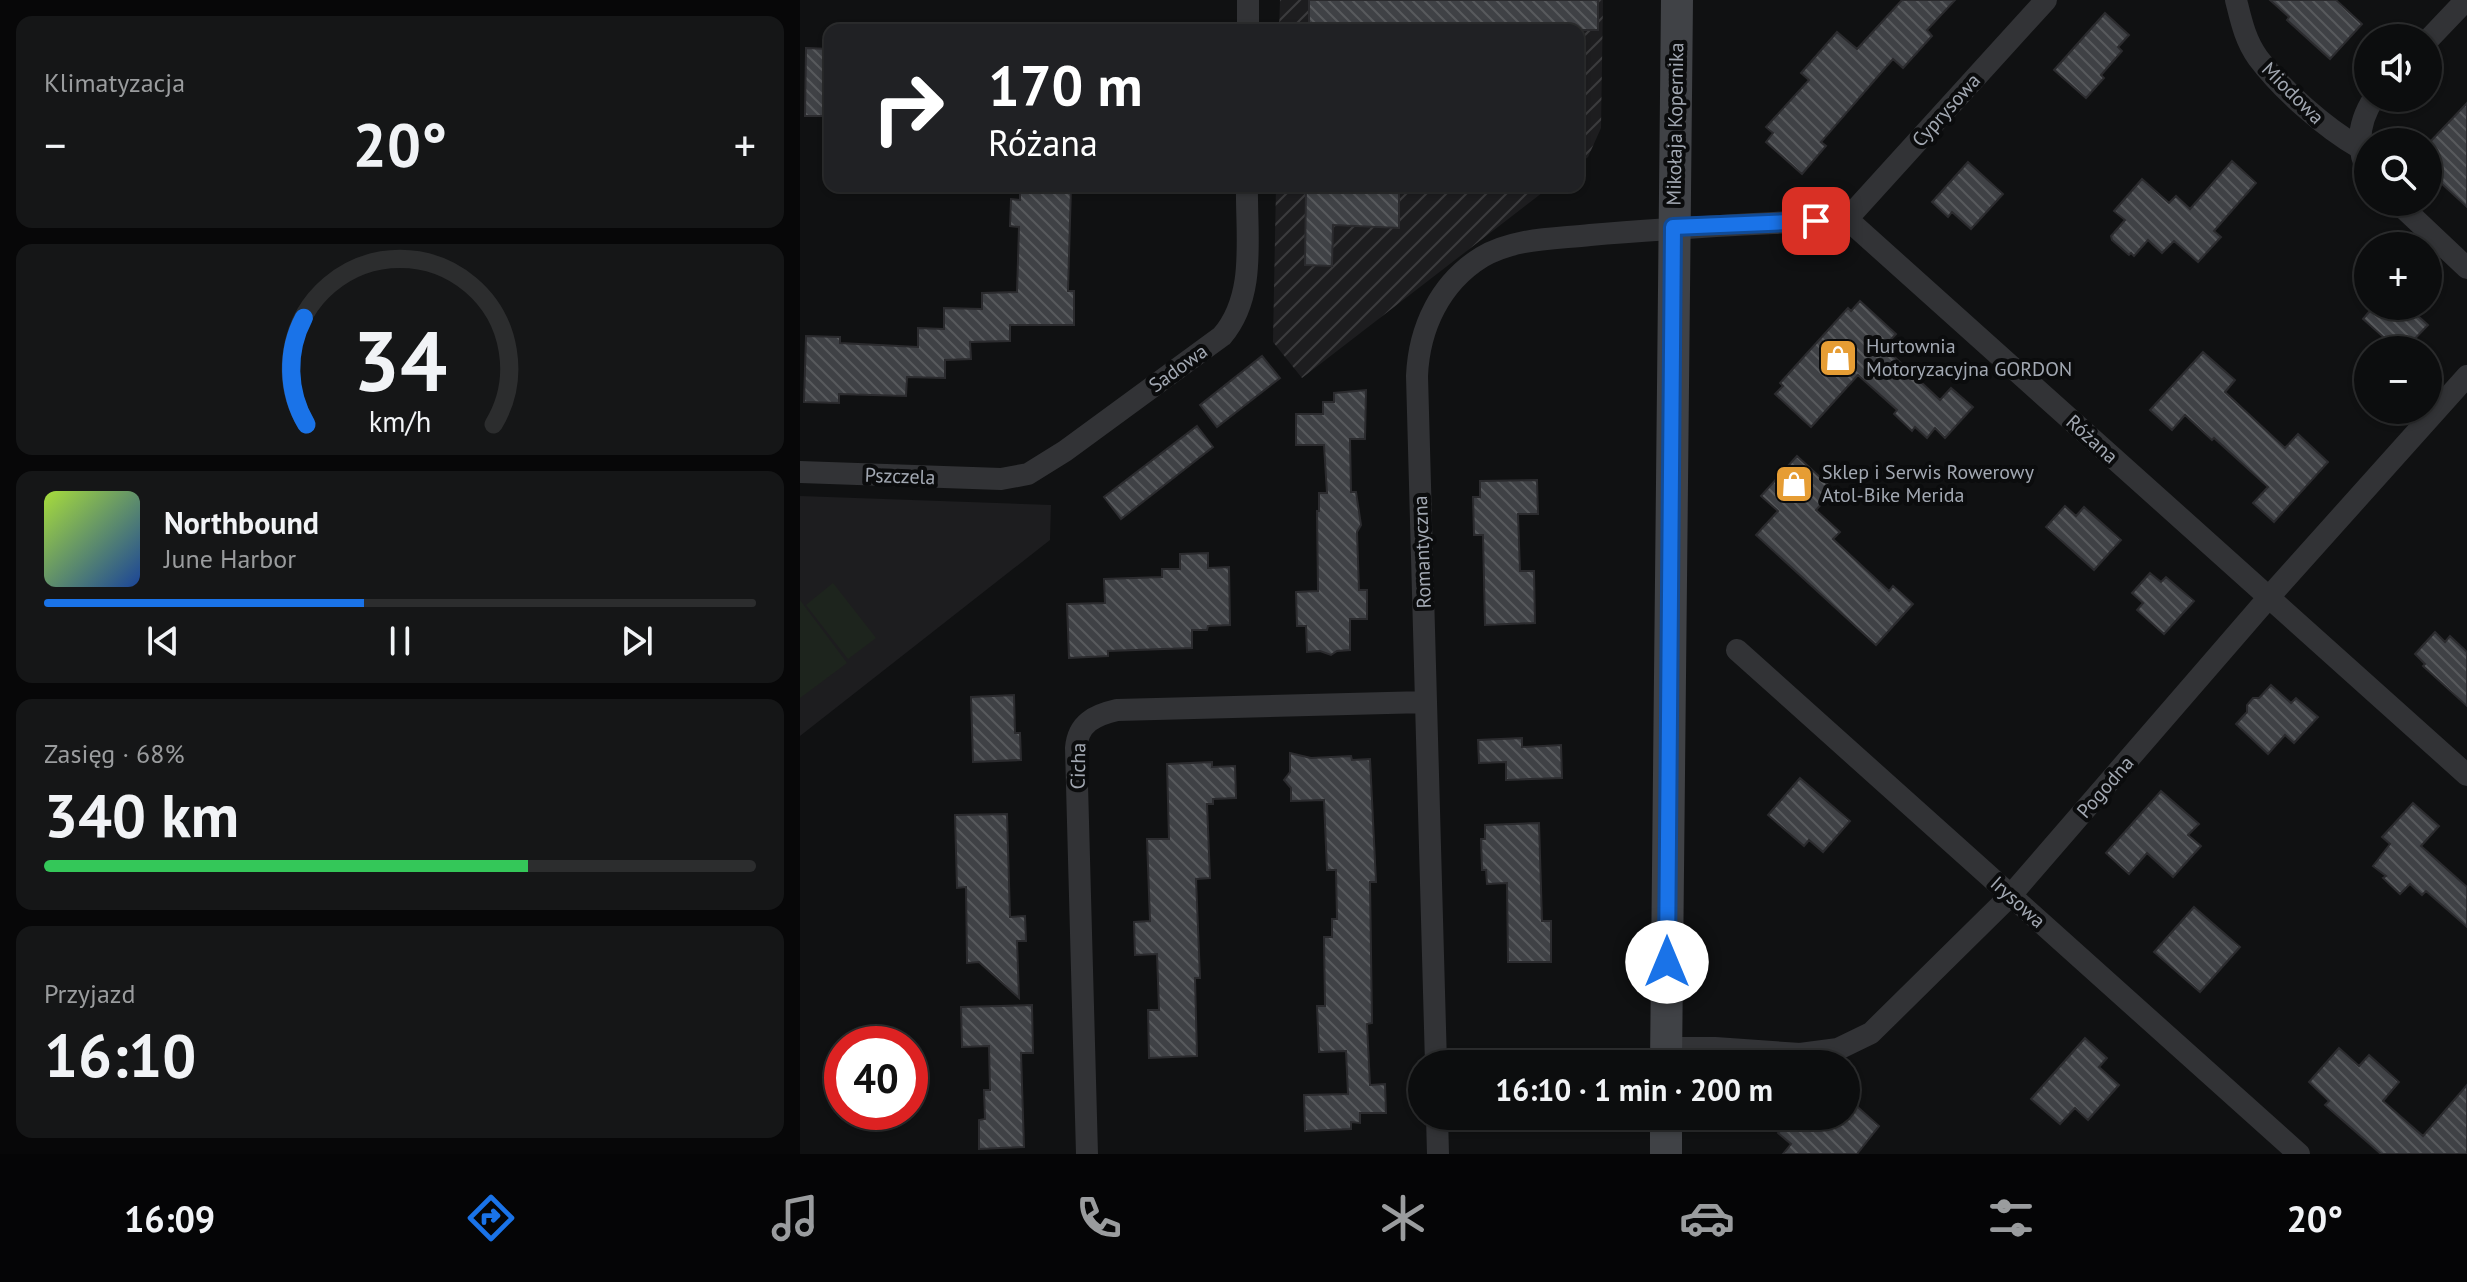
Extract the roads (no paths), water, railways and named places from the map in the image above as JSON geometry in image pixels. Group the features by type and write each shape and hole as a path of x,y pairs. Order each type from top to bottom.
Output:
{"street":[{"path":"1248,0 1248,24"},
{"name":"Mikołaja Kopernika","path":"1666,1050 1677,0"},
{"name":"Cyprysowa","path":"1847,219 2046,0"},
{"name":"Miodowa","path":"2236,0 2244,31 2257,57 2336,135 2354,145"},
{"path":"2442,25 2466,0"},
{"name":"Sadowa","path":"1001,479 1028,474 1065,451 1222,336 1236,320 1246,281 1247,192"},
{"path":"2412,216 2467,268"},
{"path":"1673,227 1847,219"},
{"name":"Różana","path":"1847,219 2467,775"},
{"name":"Romantyczna","path":"1436,1050 1418,350 1426,324 1449,286 1467,268 1506,246 1673,227"},
{"name":"Pogodna","path":"1830,1050 1871,1033 2011,895 2269,597 2467,376"},
{"name":"Pszczela","path":"800,472 1001,479"},
{"name":"Irysowa","path":"1737,650 2299,1154"},
{"name":"Cicha","path":"1087,1154 1076,748 1080,730 1098,714 1117,710 1426,702"},
{"name":"Pogodna","path":"1703,1050 1743,1050"},
{"path":"1437,1130 1438,1154"},
{"path":"1666,1130 1666,1154"}],"place":[{"name":"Hurtownia Motoryzacyjna GORDON","path":"1838,358"},
{"name":"Sklep i Serwis Rowerowy Atol-Bike Merida","path":"1794,484"}]}
